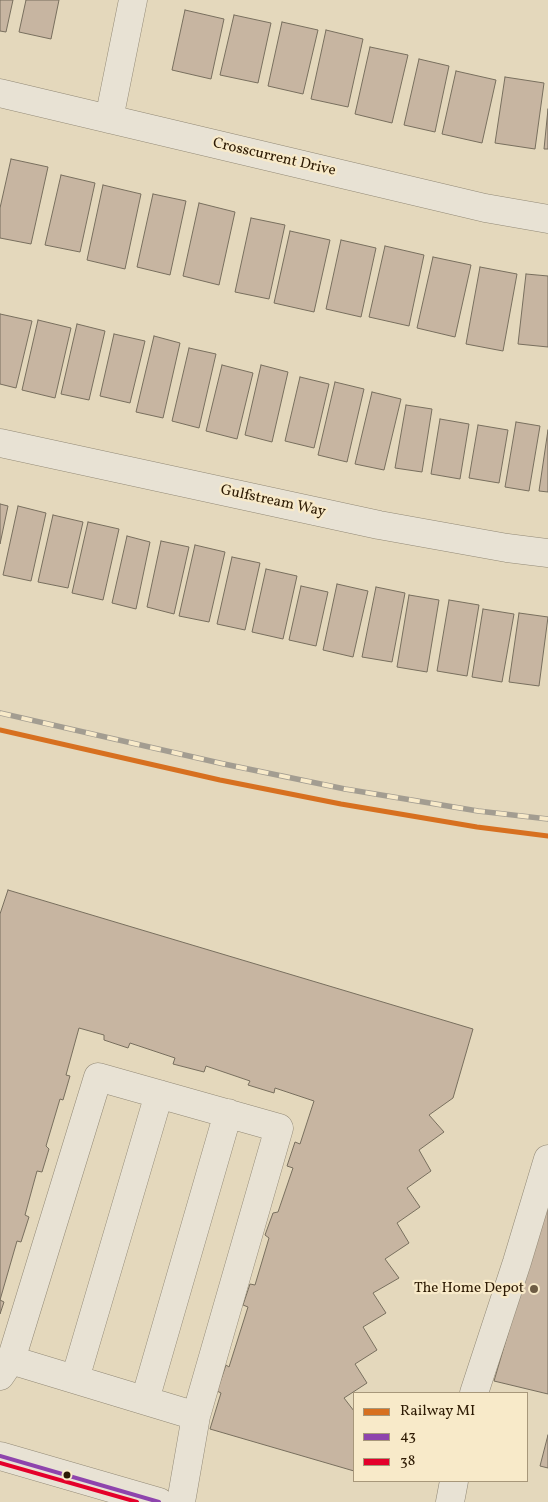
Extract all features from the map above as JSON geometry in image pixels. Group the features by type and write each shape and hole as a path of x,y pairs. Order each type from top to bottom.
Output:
{"street":[{"path":"109,119 133,0"},
{"name":"Crosscurrent Drive","path":"0,93 485,208 548,219"},
{"name":"Gulfstream Way","path":"0,442 379,525 507,548 548,553"},
{"path":"181,1502 196,1416 280,1128 98,1077 5,1368 75,1379 196,1416"},
{"path":"75,1379 159,1094"},
{"path":"144,1400 228,1114"},
{"path":"474,1392 518,1262 548,1160"},
{"path":"0,1456 159,1502"},
{"path":"450,1502 454,1482"}],"building":[{"path":"0,0 13,0 6,32 0,31"},
{"path":"26,0 59,0 51,39 19,32"},
{"path":"185,10 224,19 211,79 172,70"},
{"path":"234,15 271,23 258,83 220,75"},
{"path":"282,22 318,30 303,94 268,86"},
{"path":"326,30 363,39 348,107 311,99"},
{"path":"370,47 408,55 392,123 355,114"},
{"path":"419,59 449,66 435,132 404,125"},
{"path":"456,71 496,80 482,143 442,134"},
{"path":"505,77 544,83 535,149 495,143"},
{"path":"548,109 548,149 544,149"},
{"path":"11,159 48,167 31,244 0,238 0,208"},
{"path":"61,175 95,183 80,252 45,245"},
{"path":"103,185 141,194 125,269 87,260"},
{"path":"153,194 186,201 170,275 137,267"},
{"path":"199,203 235,212 219,285 183,276"},
{"path":"251,218 285,225 269,299 235,292"},
{"path":"290,231 330,240 314,312 274,303"},
{"path":"341,240 376,248 361,317 326,309"},
{"path":"385,246 424,255 409,326 369,317"},
{"path":"433,257 471,265 455,337 417,328"},
{"path":"480,267 517,274 503,351 466,344"},
{"path":"526,274 548,276 548,347 518,344"},
{"path":"0,314 32,321 16,388 0,384"},
{"path":"38,320 71,328 55,398 22,390"},
{"path":"77,324 105,331 89,400 61,394"},
{"path":"114,334 145,341 130,403 100,396"},
{"path":"154,336 180,343 163,418 136,412"},
{"path":"189,348 216,354 199,428 172,421"},
{"path":"222,365 253,373 237,439 206,431"},
{"path":"261,365 288,372 272,442 245,435"},
{"path":"300,377 329,384 314,448 285,441"},
{"path":"335,382 364,389 347,462 318,455"},
{"path":"372,392 401,399 384,470 355,464"},
{"path":"406,405 432,409 422,472 395,468"},
{"path":"440,419 469,424 460,479 431,474"},
{"path":"516,422 540,426 529,491 505,487"},
{"path":"478,425 508,430 499,483 469,478"},
{"path":"548,430 548,492 539,491"},
{"path":"0,504 8,506 0,544"},
{"path":"18,506 46,513 31,581 3,575"},
{"path":"53,515 83,522 68,588 38,582"},
{"path":"88,522 119,529 103,600 72,593"},
{"path":"127,536 150,542 136,609 112,603"},
{"path":"161,541 189,547 174,614 147,607"},
{"path":"195,545 225,552 209,622 179,616"},
{"path":"232,557 260,563 245,630 217,624"},
{"path":"266,569 297,576 283,639 252,632"},
{"path":"337,584 368,591 353,657 323,650"},
{"path":"301,586 328,592 316,646 289,640"},
{"path":"376,587 405,593 392,662 362,657"},
{"path":"409,595 439,600 427,672 397,667"},
{"path":"449,600 479,605 467,676 437,671"},
{"path":"483,609 514,614 502,682 472,677"},
{"path":"519,613 548,617 539,686 509,682"},
{"path":"8,890 473,1029 453,1098 429,1115 444,1132 419,1150 431,1171 407,1188 420,1207 397,1223 409,1243 385,1259 399,1278 373,1293 386,1313 363,1327 377,1350 355,1364 367,1383 344,1398 353,1410 353,1471 210,1429 221,1393 217,1391 226,1365 229,1367 248,1307 243,1305 250,1284 255,1285 269,1238 265,1235 273,1213 278,1212 293,1168 287,1166 295,1142 300,1144 314,1101 275,1088 274,1093 248,1085 250,1081 206,1066 204,1072 173,1064 175,1058 130,1043 128,1048 104,1040 104,1035 79,1028 66,1075 70,1076 63,1100 60,1099 46,1146 49,1149 42,1172 37,1171 25,1215 29,1217 21,1242 17,1241 0,1300 0,914"},
{"name":"The Home Depot","path":"548,1196 548,1394 494,1381"},
{"path":"0,1300 4,1302 0,1314"},
{"path":"548,1435 548,1468 540,1466"}],"railway":[{"path":"0,713 224,764 345,789 478,811 548,819"}],"rail line":[{"name":"MI","path":"0,730 220,780 341,804 477,827 548,836"}],"transit line":[{"name":"43","path":"0,1456 159,1502"},
{"name":"38","path":"0,1463 137,1502"}],"place":[{"name":"The Home Depot","path":"534,1289"}]}
